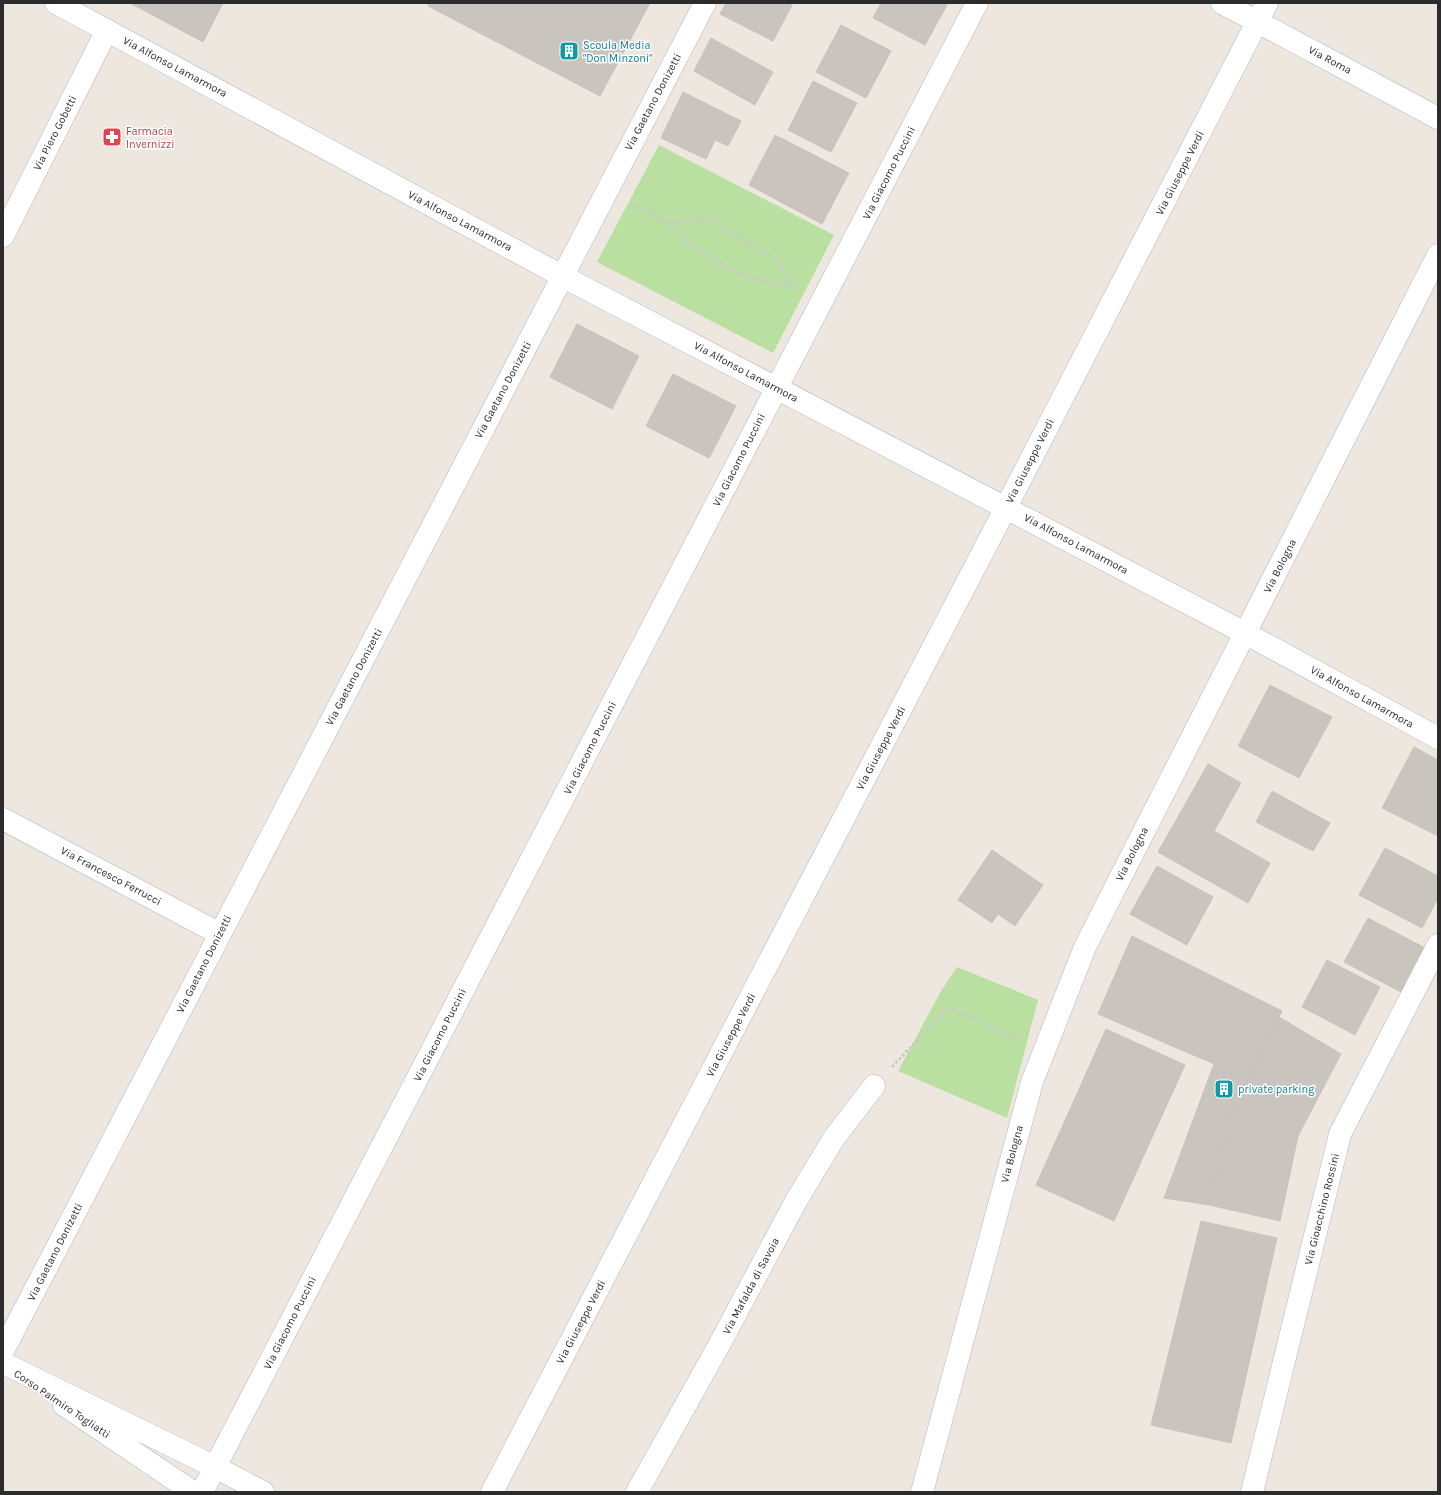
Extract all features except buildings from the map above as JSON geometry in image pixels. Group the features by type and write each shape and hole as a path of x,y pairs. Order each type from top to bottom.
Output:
{"street":[{"name":"Via Alfonso Lamarmora","path":"56,3 562,276 1245,633 1438,738"},
{"name":"Via Gaetano Donizetti","path":"3,1351 705,3"},
{"name":"Via Giacomo Puccini","path":"202,1492 977,3"},
{"name":"Via Roma","path":"1222,3 1263,12 1438,118"},
{"name":"Via Giuseppe Verdi","path":"492,1492 1263,12"},
{"name":"Via Piero Gobetti","path":"3,236 107,30"},
{"name":"Via Bologna","path":"922,1492 1032,1082 1085,947 1438,254"},
{"name":"Via Francesco Ferrucci","path":"3,819 220,934"},
{"name":"Via Gioacchino Rossini","path":"1252,1492 1340,1134 1438,944"},
{"name":"Via Mafalda di Savoia","path":"637,1492 718,1347 796,1201 834,1138 874,1086"},
{"name":"Corso Palmiro Togliatti","path":"3,1363 127,1435 215,1467 262,1492"},
{"name":"Corso Palmiro Togliatti","path":"127,1435 193,1492"}],"path":[{"path":"606,191 667,222 687,242 727,267 746,276 797,290 822,302"},
{"path":"667,222 708,219 777,260 797,290"},
{"path":"874,1086 948,1007 1044,1050"}],"green space":[{"path":"659,145 834,235 773,353 597,262"},
{"path":"957,967 1038,1000 1007,1118 898,1071 941,991"}],"place":[{"name":"Scoula Media \"Don Minzoni\"","path":"569,51"},
{"name":"Farmacia Invernizzi","path":"112,137"},
{"name":"private parking","path":"1224,1089"}]}
